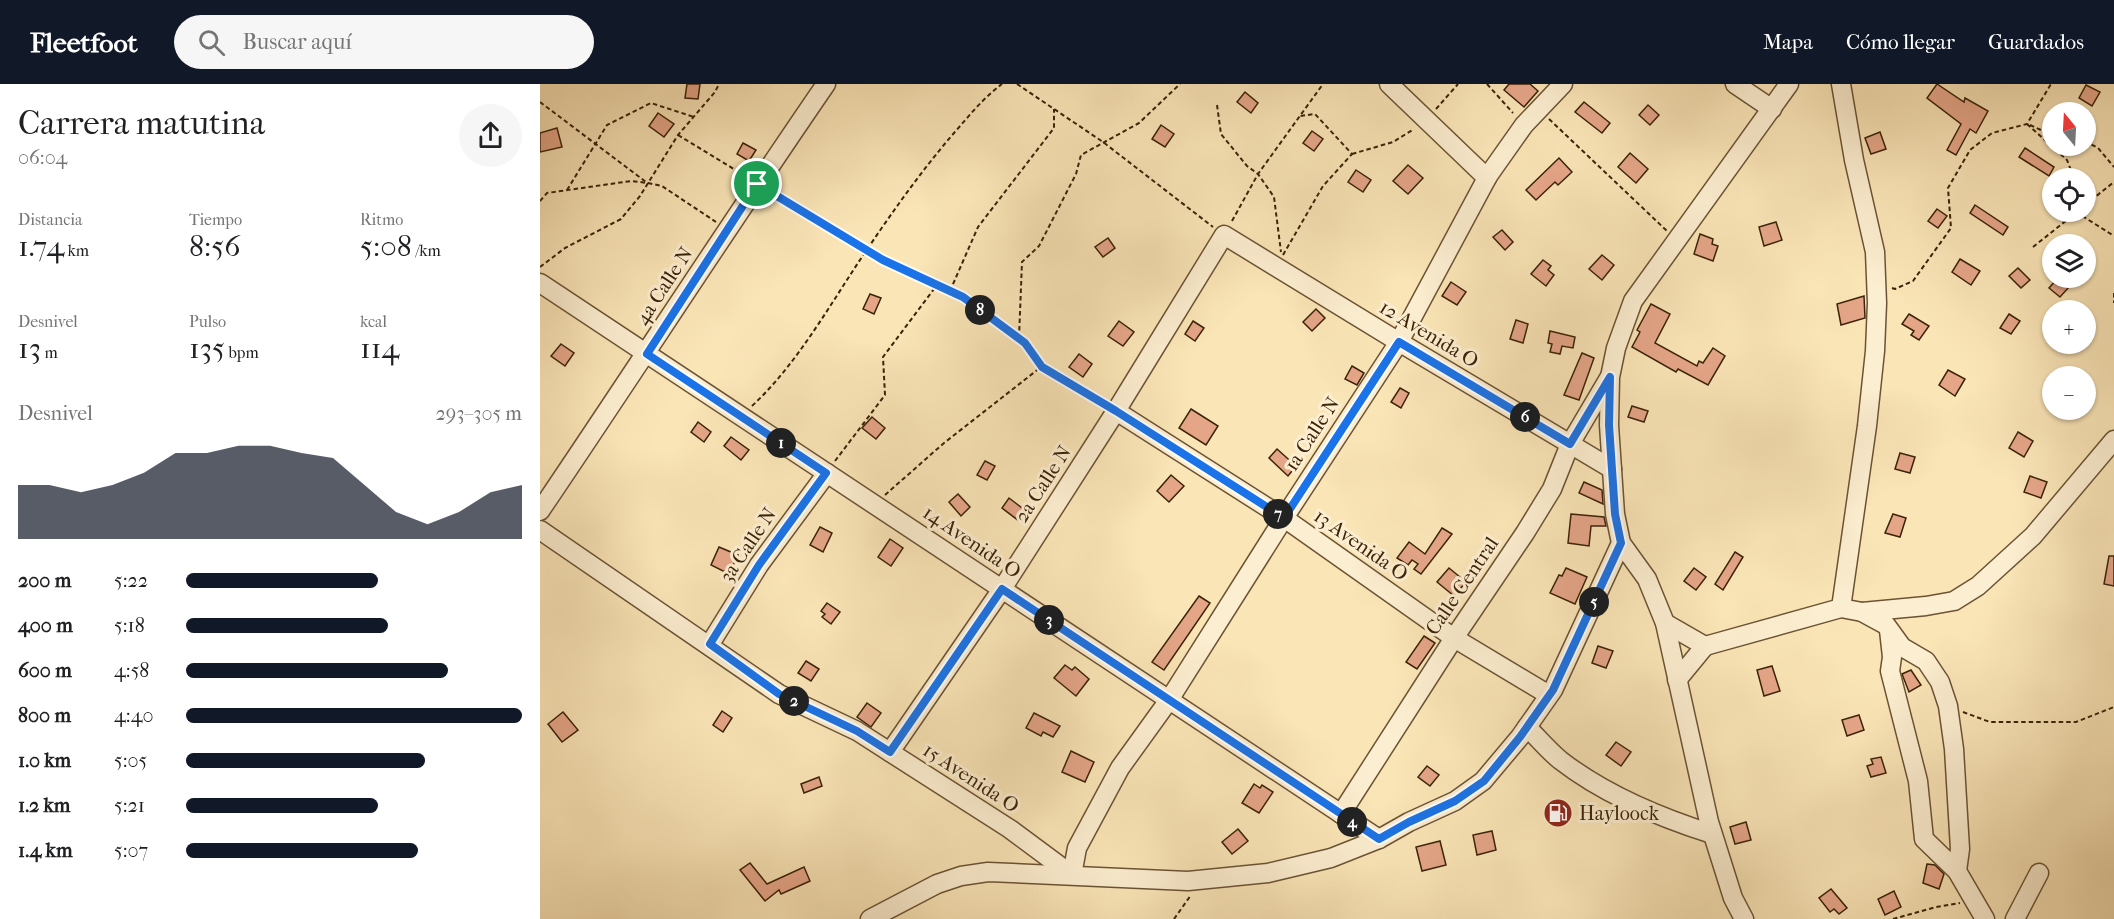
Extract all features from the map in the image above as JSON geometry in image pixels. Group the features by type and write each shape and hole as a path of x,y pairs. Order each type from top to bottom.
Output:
{"street":[{"name":"4a Calle N","path":"540,511 826,84"},
{"path":"1389,84 1487,178"},
{"name":"1a Calle N","path":"1072,875 1077,848 1120,768 1170,700 1284,518 1399,342 1487,178 1524,125 1563,84"},
{"path":"1735,84 1772,109"},
{"path":"1743,918 1733,898 1713,834 1665,623 1647,579 1621,543 1615,514 1609,425 1610,377 1616,348 1633,301 1790,84"},
{"path":"1841,84 1854,160 1875,252 1876,286 1875,351 1867,426 1841,608"},
{"name":"12 Avenida O","path":"1224,235 1612,469"},
{"name":"2a Calle N","path":"890,752 1002,589 1116,411 1224,235"},
{"name":"14 Avenida O","path":"540,283 1379,839"},
{"name":"Calle Central","path":"1341,814 1454,638 1536,516 1551,489 1570,444 1610,377"},
{"name":"13 Avenida O","path":"1116,411 1284,518 1454,638 1549,695"},
{"path":"1677,680 1705,646 1841,608 1862,612 1954,601 1978,586 2033,536 2114,440"},
{"name":"3a Calle N","path":"710,644 759,565 826,473"},
{"name":"15 Avenida O","path":"540,530 710,644 779,694 857,731 1010,829 1072,875"},
{"path":"870,919 937,884 961,876 988,872 1155,880 1200,880 1268,873 1331,858 1379,839 1455,801 1484,781 1549,695 1621,543"},
{"path":"1862,612 1886,625 1902,646 1926,661 1940,682 1948,706 1956,771 1960,849 1957,871"},
{"path":"1665,623 1705,646"},
{"path":"1888,629 1892,657 1890,671 1918,781 1924,839 1957,871 1985,919"},
{"path":"1527,727 1558,758 1623,800 1677,823 1713,834"},
{"path":"2015,919 2039,873"}],"path":[{"path":"540,267 565,248 621,219 648,183 678,135 715,92 719,84"},
{"path":"742,417 775,385 818,326 866,250 935,155 988,94 1002,84"},
{"path":"1017,84 1103,142 1224,235 1258,174 1323,84"},
{"path":"1019,338 1022,262 1039,246 1076,174 1081,155 1139,123 1180,84"},
{"path":"1217,105 1221,134 1247,166 1258,174 1274,197 1282,258 1323,186 1352,154 1393,142 1426,119 1458,84"},
{"path":"1487,84 1524,125"},
{"path":"2027,124 2051,84"},
{"path":"540,102 648,183"},
{"path":"567,190 607,124 651,103 694,117"},
{"path":"950,291 978,227 1054,128 1054,109"},
{"path":"1539,109 1677,240"},
{"path":"1299,116 1315,114 1352,154"},
{"path":"1876,286 1895,289 1913,281 1951,228 1948,188 1970,150 1992,133 2027,124 2042,131"},
{"path":"2027,124 2067,160 2070,168"},
{"path":"678,135 883,260 963,297 1025,343 1042,367 1116,411"},
{"path":"2096,147 2114,168"},
{"path":"540,201 547,193 631,181 648,183 662,186 727,230"},
{"path":"2096,197 2114,182"},
{"path":"2033,247 2064,222"},
{"path":"2092,222 2114,236"},
{"path":"826,473 885,395 883,357 937,285"},
{"path":"2114,293 2114,303"},
{"path":"874,505 944,443 1042,367"},
{"path":"1948,706 1990,722 2076,722 2114,707"},
{"path":"1174,919 1200,880"},
{"path":"1893,919 1936,907 1974,901"}],"building":[{"path":"687,84 700,84 698,99 685,98"},
{"path":"1509,84 1530,84 1538,91 1524,107 1504,90"},
{"path":"1937,84 1964,102 1965,98 1988,111 1976,133 1970,129 1956,155 1947,150 1961,124 1927,98"},
{"path":"2086,85 2100,92 2094,102 2086,102 2079,98"},
{"path":"1245,92 1258,103 1251,113 1237,102"},
{"path":"1584,102 1610,123 1602,133 1575,112"},
{"path":"1648,105 1659,115 1650,125 1639,115"},
{"path":"658,113 674,124 664,137 649,126"},
{"path":"1161,125 1174,134 1165,147 1152,139"},
{"path":"557,128 562,147 540,152 540,133"},
{"path":"1312,131 1323,139 1314,151 1303,143"},
{"path":"1880,132 1886,149 1871,154 1865,138"},
{"path":"743,143 756,150 749,161 737,154"},
{"path":"2025,148 2054,167 2042,168 2042,172 2019,157"},
{"path":"1630,153 1648,169 1636,183 1618,167"},
{"path":"1559,158 1572,172 1558,185 1555,182 1536,200 1526,190"},
{"path":"1408,165 1423,178 1408,194 1393,181"},
{"path":"1356,170 1371,180 1363,192 1348,182"},
{"path":"1975,205 2008,227 2003,235 1970,213"},
{"path":"1937,209 1947,216 1938,228 1928,221"},
{"path":"1776,222 1782,240 1764,246 1759,227"},
{"path":"1502,230 1513,242 1505,250 1493,237"},
{"path":"1700,234 1713,239 1712,244 1718,246 1713,261 1694,254"},
{"path":"1108,238 1115,248 1103,257 1095,247"},
{"path":"1602,255 1614,265 1602,280 1589,269"},
{"path":"1960,259 1980,271 1971,285 1952,272"},
{"path":"1543,260 1551,266 1548,270 1554,275 1546,286 1531,274"},
{"path":"2018,268 2030,280 2021,288 2009,276"},
{"path":"1451,282 1466,292 1457,305 1442,296"},
{"path":"2049,288 2068,288 2060,297"},
{"path":"870,294 881,298 874,314 863,309"},
{"path":"1864,296 1865,318 1841,325 1837,304"},
{"path":"1651,304 1670,314 1655,343 1697,366 1699,361 1703,363 1713,348 1725,356 1708,385 1678,369 1676,372 1632,347 1640,332 1637,330"},
{"path":"1316,309 1325,318 1312,331 1303,322"},
{"path":"1909,314 1929,326 1919,340 1911,335 1914,331 1902,324"},
{"path":"2009,314 2020,321 2011,334 2000,328"},
{"path":"1516,320 1528,324 1523,343 1510,339"},
{"path":"1119,321 1134,332 1123,346 1108,336"},
{"path":"1193,321 1204,328 1195,341 1185,334"},
{"path":"1550,331 1575,337 1573,348 1562,346 1560,354 1550,352 1552,344 1548,343"},
{"path":"561,344 574,353 565,366 551,356"},
{"path":"1582,353 1594,358 1579,400 1564,395"},
{"path":"1079,354 1092,364 1083,377 1069,367"},
{"path":"1352,366 1364,373 1357,385 1345,379"},
{"path":"1948,370 1965,379 1955,396 1939,385"},
{"path":"1400,388 1409,393 1401,408 1391,402"},
{"path":"1632,406 1648,411 1644,422 1628,417"},
{"path":"1191,409 1218,426 1206,445 1179,428"},
{"path":"872,417 885,428 876,439 862,428"},
{"path":"698,422 711,432 704,442 691,432"},
{"path":"2018,432 2033,441 2024,457 2009,448"},
{"path":"731,437 749,450 741,460 724,446"},
{"path":"1277,449 1296,466 1288,476 1269,458"},
{"path":"1900,453 1915,457 1910,473 1895,469"},
{"path":"985,461 995,466 987,480 977,475"},
{"path":"1171,475 1184,486 1169,502 1157,491"},
{"path":"2030,476 2047,482 2041,498 2024,492"},
{"path":"1584,482 1602,490 1603,504 1579,493"},
{"path":"958,494 970,507 961,516 949,502"},
{"path":"1009,498 1026,511 1019,521 1002,508"},
{"path":"1571,514 1604,517 1606,526 1591,526 1589,546 1568,543"},
{"path":"1893,514 1906,518 1900,537 1885,533"},
{"path":"820,527 832,533 823,552 810,545"},
{"path":"1442,528 1452,534 1421,574 1414,569 1418,564 1412,560 1408,565 1397,558 1409,542 1425,554"},
{"path":"890,539 903,548 891,566 878,557"},
{"path":"719,547 738,555 729,574 711,565"},
{"path":"1735,552 1743,557 1723,590 1715,584"},
{"path":"2109,556 2114,556 2114,586 2104,584"},
{"path":"1449,568 1466,582 1454,596 1437,582"},
{"path":"1566,568 1587,577 1575,604 1550,593 1559,575 1562,576"},
{"path":"1694,568 1706,577 1696,590 1684,581"},
{"path":"1199,596 1210,603 1164,670 1152,662"},
{"path":"827,603 840,612 831,624 822,617 825,614 821,611"},
{"path":"1424,636 1435,643 1417,669 1406,662"},
{"path":"1598,646 1613,651 1606,668 1592,663"},
{"path":"806,661 819,669 811,681 798,673"},
{"path":"1065,665 1072,670 1075,667 1089,679 1076,696 1054,678"},
{"path":"1772,666 1780,691 1764,696 1757,670"},
{"path":"1911,670 1921,685 1909,692 1902,674"},
{"path":"867,703 881,713 871,727 857,717"},
{"path":"722,711 732,718 723,732 713,725"},
{"path":"563,712 578,730 562,742 548,724"},
{"path":"1034,713 1060,726 1053,737 1043,732 1041,736 1026,728"},
{"path":"1859,715 1864,730 1847,736 1842,720"},
{"path":"1616,742 1631,752 1621,766 1606,755"},
{"path":"1071,751 1094,762 1085,782 1062,772"},
{"path":"1881,757 1886,773 1871,777 1867,766 1873,764 1871,759"},
{"path":"1427,766 1439,775 1430,786 1418,777"},
{"path":"819,777 822,786 804,793 801,784"},
{"path":"1254,784 1260,788 1262,785 1273,792 1259,813 1242,803"},
{"path":"1746,822 1751,840 1735,844 1730,827"},
{"path":"1238,829 1248,841 1232,854 1222,842"},
{"path":"1492,831 1496,850 1477,855 1473,835"},
{"path":"1440,841 1446,865 1422,871 1416,847"},
{"path":"750,863 767,884 804,867 810,881 781,894 779,890 765,901 740,870"},
{"path":"1927,864 1935,865 1944,874 1939,889 1923,883"},
{"path":"1831,889 1847,908 1839,914 1834,909 1830,912 1819,898"},
{"path":"1894,891 1901,907 1885,915 1878,899"}],"place":[{"name":"Hayloock","path":"1558,813"}],"route":[{"path":"757,184 883,260 963,297 1025,343 1042,367 1116,411 1284,518 1399,342 1570,444 1610,377 1609,425 1615,514 1621,543 1553,690 1520,737 1484,781 1455,801 1379,839 1002,589 890,752 857,731 779,694 710,644 759,565 826,473 647,354 757,184"}]}
